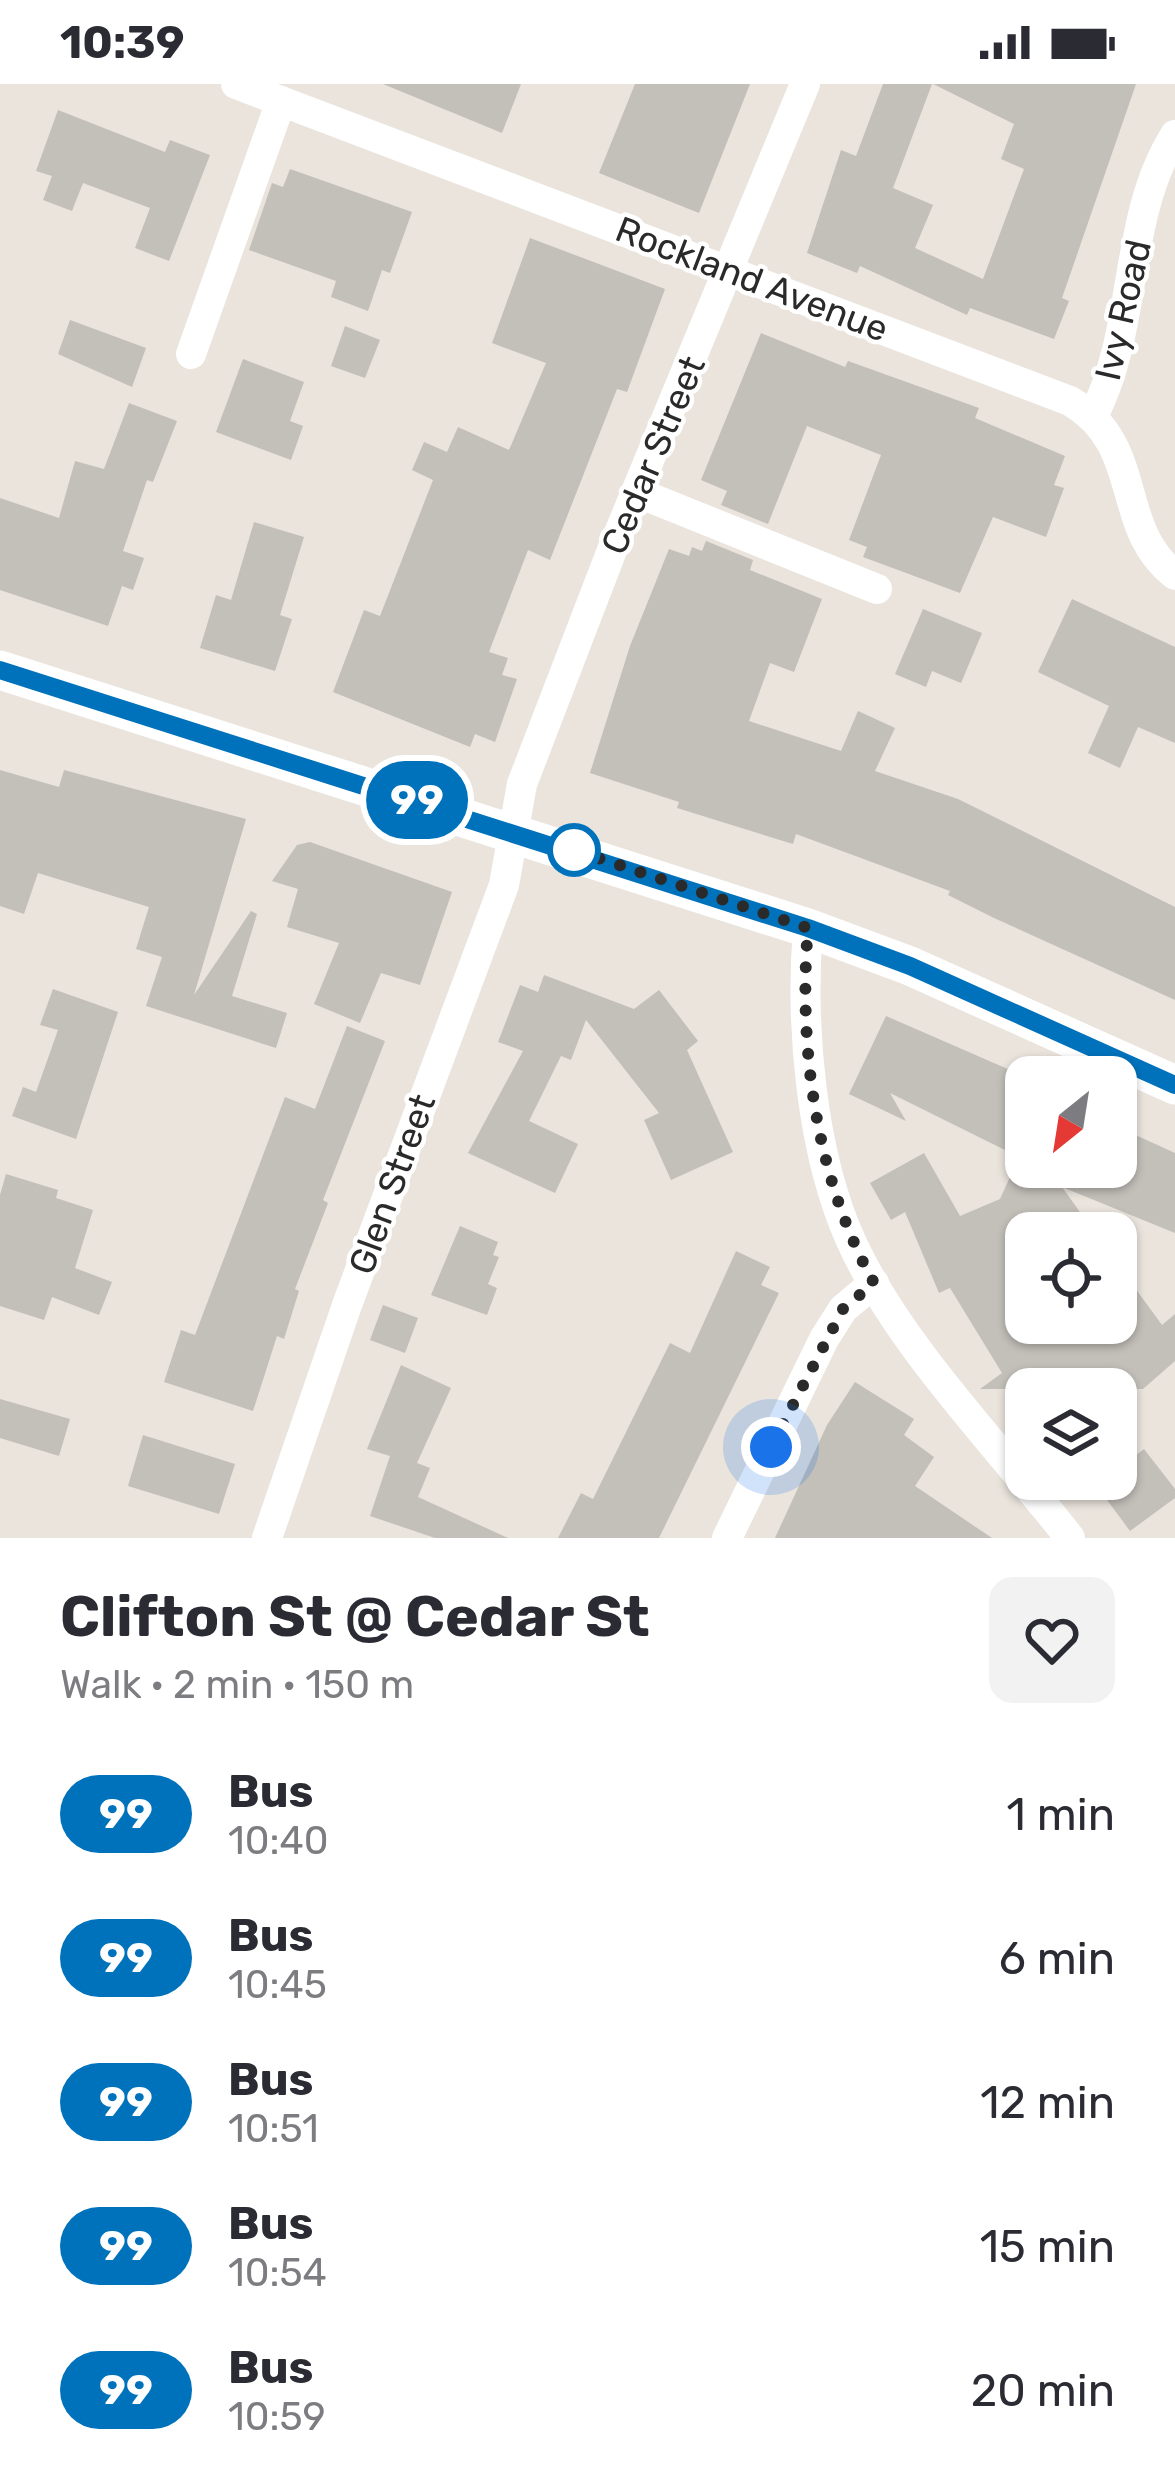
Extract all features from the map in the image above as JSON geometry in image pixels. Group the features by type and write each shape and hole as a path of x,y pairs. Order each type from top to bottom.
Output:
{"street":[{"name":"Rockland Avenue","path":"236,84 1044,391 1093,416"},
{"name":"Cedar Street","path":"514,830 522,784 636,492 806,84"},
{"path":"191,354 281,101"},
{"name":"Ivy Road","path":"1093,416 1121,350 1144,218 1175,135"},
{"path":"1093,416 1121,456 1144,541 1175,575"},
{"path":"636,492 877,589"},
{"path":"0,670 514,830 808,928 910,966 1175,1085"},
{"name":"Glen Street","path":"267,1538 346,1305 504,885 514,830"},
{"path":"808,928 806,1029 839,1212 874,1283 1070,1538"},
{"path":"727,1538 824,1339 843,1309 874,1283"}],"building":[{"path":"383,84 521,84 502,133"},
{"path":"635,84 750,84 699,213 599,173"},
{"path":"883,84 932,84 893,188 933,205 915,248 983,279 1024,169 1001,159 1014,124 933,84 1136,84 1062,298 1069,301 1054,339 970,308 967,315 860,266 857,273 807,253 841,150 856,156"},
{"path":"58,110 165,152 170,140 210,155 169,261 135,248 150,208 83,183 72,211 43,200 52,176 36,171"},
{"path":"290,169 412,212 390,273 382,270 368,311 331,297 336,281 249,250 272,183 283,187"},
{"path":"530,238 665,289 627,392 617,389 550,560 528,550 489,652 508,658 502,675 517,679 495,742 475,734 470,747 333,692 364,610 380,616 433,480 412,470 424,442 447,452 458,427 509,450 546,363 492,343"},
{"path":"70,320 146,348 132,387 58,354"},
{"path":"345,326 380,340 365,378 331,366"},
{"path":"761,333 845,367 848,361 979,408 975,418 1065,456 1054,485 1064,488 1046,537 993,517 960,593 863,557 867,547 849,540 881,455 807,426 768,524 721,505 727,491 701,480"},
{"path":"243,359 304,382 290,421 303,426 291,460 216,432"},
{"path":"129,403 177,421 153,482 147,480 123,551 144,558 133,590 122,586 108,626 0,590 0,498 59,518 75,461 104,469"},
{"path":"254,522 304,537 280,615 292,619 275,671 200,648 216,595 231,600"},
{"path":"706,541 753,560 750,570 822,599 794,672 770,663 749,721 841,751 858,711 895,728 875,771 958,799 1175,907 1175,1000 994,918 948,895 950,891 796,834 793,844 677,808 679,802 590,773 630,646 669,549 689,556 692,547 702,551"},
{"path":"1072,599 1175,647 1175,743 1138,727 1120,768 1088,753 1109,706 1038,672"},
{"path":"923,609 982,633 961,683 932,671 926,687 895,674"},
{"path":"0,770 59,787 64,770 246,819 194,995 251,911 257,914 232,996 287,1013 276,1048 146,1006 162,957 136,949 149,907 38,873 24,914 0,906"},
{"path":"310,842 452,892 420,985 381,973 360,1023 314,1004 339,943 287,927 298,889 272,881 297,845"},
{"path":"544,975 634,1009 659,990 698,1041 687,1050 733,1152 671,1180 644,1120 659,1113 586,1020 571,1060 561,1056 529,1121 578,1144 555,1193 468,1153 523,1051 498,1042 520,985 538,992"},
{"path":"53,989 118,1012 76,1139 12,1116 23,1087 36,1092 58,1030 40,1025"},
{"path":"886,1016 1005,1068 1005,1150 890,1093 906,1121 849,1094"},
{"path":"347,1026 385,1041 323,1200 328,1203 295,1289 299,1291 284,1339 277,1336 253,1411 164,1382 181,1330 195,1335 285,1097 315,1109"},
{"path":"1137,1136 1175,1153 1175,1233 1137,1218 1137,1212 1123,1212 1064,1188 1137,1188"},
{"path":"924,1153 960,1216 1000,1199 1005,1188 1063,1188 1080,1212 1005,1212 1005,1344 1137,1344 1137,1291 1162,1325 1175,1314 1175,1361 1143,1389 1137,1389 1137,1368 1005,1368 1005,1389 980,1389 1002,1373 950,1288 939,1293 905,1212 891,1220 870,1183"},
{"path":"6,1174 58,1190 56,1198 93,1210 75,1268 112,1282 99,1315 52,1297 44,1320 0,1306 0,1195"},
{"path":"460,1226 498,1242 493,1255 499,1257 488,1284 497,1288 487,1315 431,1295"},
{"path":"736,1251 770,1267 761,1285 779,1293 659,1538 558,1538 581,1493 593,1499 670,1343 690,1353"},
{"path":"383,1305 418,1318 405,1353 370,1340"},
{"path":"401,1365 451,1388 417,1463 430,1468 418,1497 508,1538 435,1538 370,1516 390,1456 367,1449"},
{"path":"855,1382 914,1419 904,1435 934,1457 915,1486 992,1538 775,1538 827,1425"},
{"path":"0,1399 70,1419 59,1456 0,1438"},
{"path":"143,1435 235,1464 219,1514 128,1486"},
{"path":"1144,1449 1175,1489 1175,1498 1130,1531 1107,1500 1137,1500 1137,1454"}],"bus line":[{"name":"99","path":"0,670 514,830 808,928 910,966 1175,1085"}],"route":[{"path":"574,850 556,844 808,928 806,1029 828,1167 839,1212 874,1283 843,1309 824,1339 771,1447"}]}
